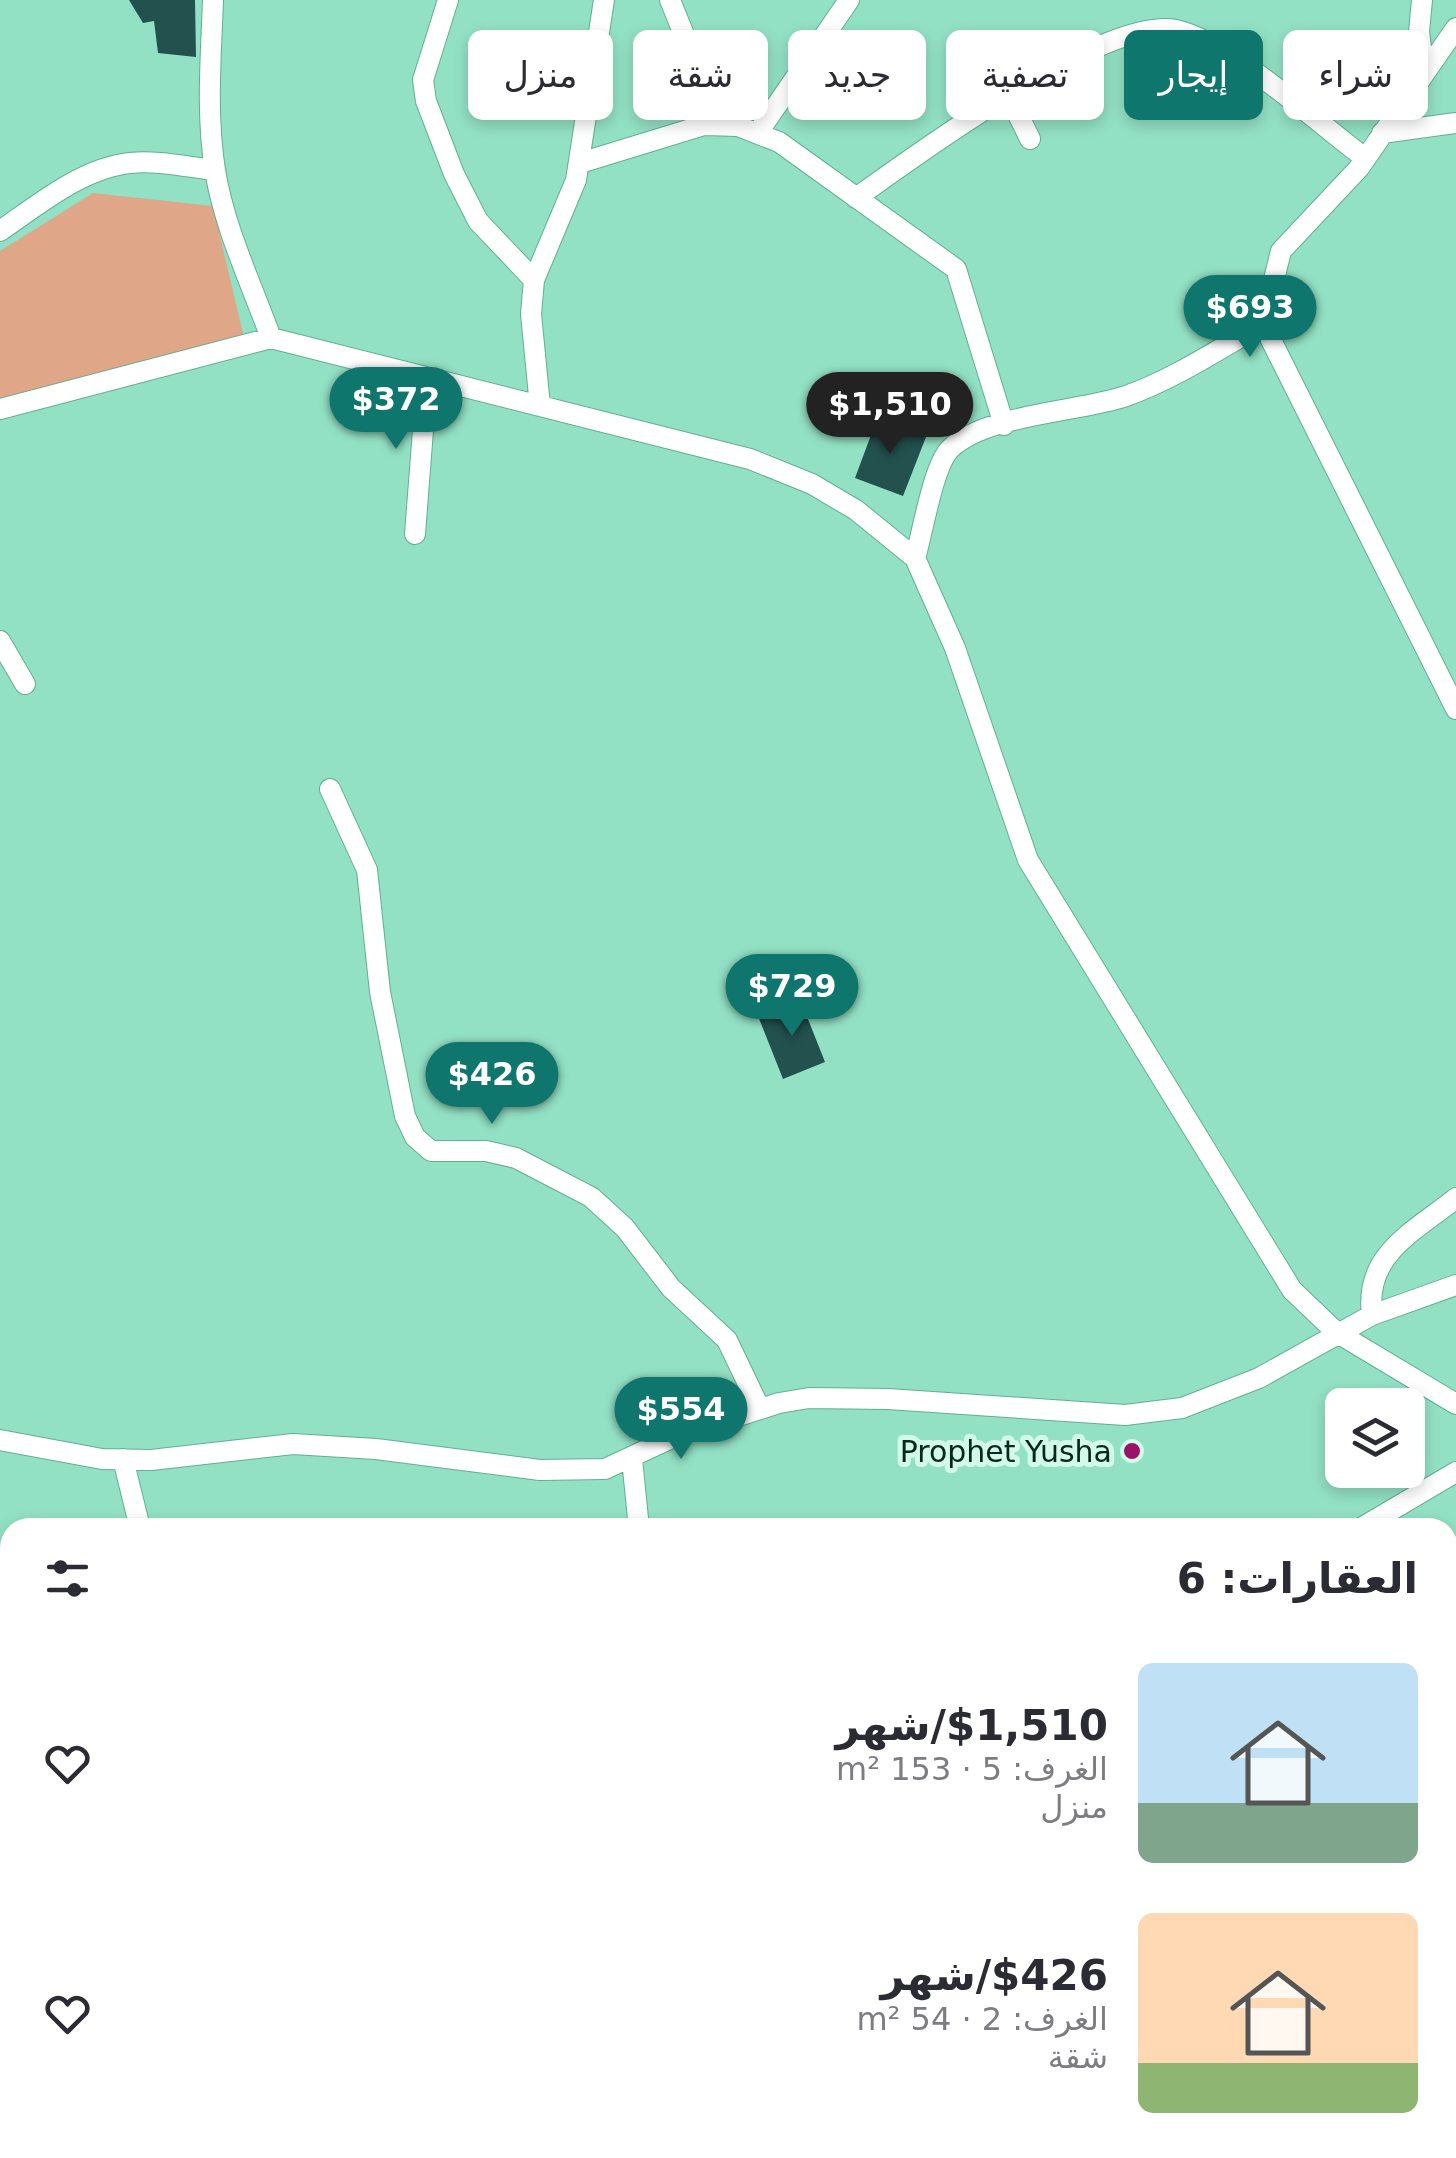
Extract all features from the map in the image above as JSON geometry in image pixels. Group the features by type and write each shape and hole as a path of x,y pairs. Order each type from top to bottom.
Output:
{"street":[{"path":"213,0 209,112 215,170 224,211 271,338"},
{"path":"448,0 423,80 426,101 454,174 478,221 534,280"},
{"path":"540,406 530,314 534,280 580,164 604,0"},
{"path":"670,0 691,52 704,126"},
{"path":"760,131 849,0"},
{"path":"1419,30 1422,0"},
{"path":"1428,66 1456,28"},
{"path":"1104,47 1137,32 1178,30 1257,76 1365,158"},
{"path":"856,198 973,120"},
{"path":"1021,120 1030,139"},
{"path":"1391,120 1365,158 1282,251 1263,324 1456,708"},
{"path":"1382,133 1456,123"},
{"path":"580,164 704,126 760,131 956,270 1004,425"},
{"path":"0,231 81,179 109,167 130,162 215,170"},
{"path":"915,558 947,450 970,436 1004,425 1124,397 1177,373 1263,324"},
{"path":"0,409 271,338 716,450 812,484 856,510 915,558 954,648 1028,860 1292,1290 1336,1332 1456,1404"},
{"path":"416,534 423,430 435,378"},
{"path":"0,641 25,684"},
{"path":"330,790 367,870 380,992 405,1116 414,1138 430,1150 486,1151 516,1158 591,1197 625,1228 671,1288 728,1340 760,1408"},
{"path":"1372,1315 1369,1288 1376,1268 1456,1198"},
{"path":"0,1440 68,1455 122,1459 293,1444 540,1470 605,1469 676,1436 760,1408 809,1398 1149,1413 1208,1401 1294,1360 1336,1332 1372,1315 1456,1285"},
{"path":"122,1459 137,1518"},
{"path":"632,1459 638,1518"},
{"path":"1378,1518 1456,1472"}],"shaded area":[{"path":"93,193 213,206 245,342 0,403 0,251"}],"building":[{"path":"129,0 195,0 196,57 158,53 154,21 143,23"},
{"path":"877,419 926,437 903,496 855,478"},
{"path":"800,999 825,1062 783,1079 758,1016"}],"place":[{"name":"Prophet Yusha","path":"1132,1451"}]}
